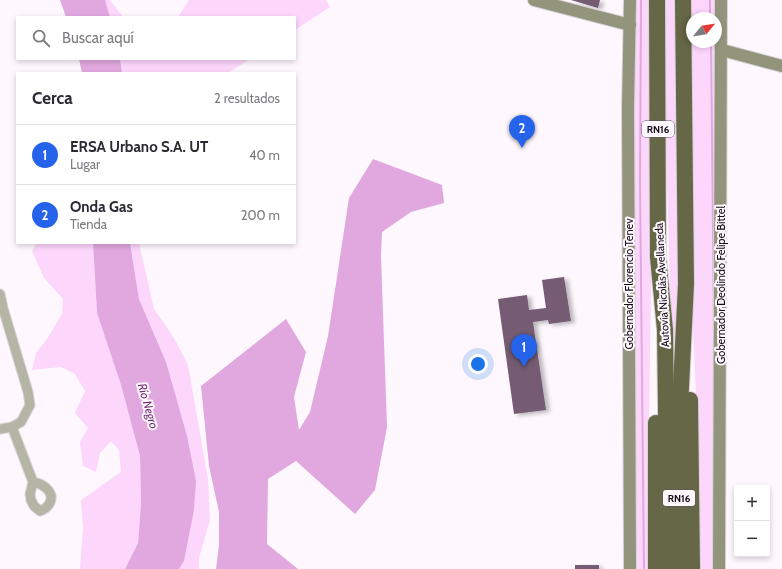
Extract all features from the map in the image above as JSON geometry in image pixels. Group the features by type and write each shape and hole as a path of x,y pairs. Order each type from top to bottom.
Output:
{"highway":[{"name":"Autovía Nicolás Avellaneda","path":"657,0 658,257 665,330 668,569"},
{"name":"Autovía Nicolás Avellaneda","path":"679,569 679,428 686,284 684,0"},
{"path":"656,569 658,257"},
{"path":"686,284 691,429 692,569"}],"street":[{"path":"534,0 630,25"},
{"name":"Gobernador Florencio Tenev","path":"630,0 628,108 630,569"},
{"name":"Gobernador Deolindo Felipe Bittel","path":"719,569 721,0"},
{"path":"722,50 782,66"},
{"path":"0,294 28,392 30,405 21,422 12,427 0,429"},
{"path":"12,427 33,482"}],"shaded area":[{"path":"105,0 110,0 122,16 110,16"},
{"path":"189,0 326,0 330,7 296,29 296,16 179,16"},
{"path":"633,0 649,0 651,294 648,569 635,569"},
{"path":"663,0 677,0 678,311 674,428 664,76"},
{"path":"692,0 717,0 717,12 692,12"},
{"path":"692,48 717,48 716,569 697,569 696,395 692,305"},
{"path":"120,60 248,60 230,72 122,72"},
{"path":"36,244 93,244 97,313 121,385 140,456 141,504 138,543 125,569 80,569 83,528 81,500 121,472 119,450 111,441 100,453 96,472 83,466 80,442 88,428 75,413 85,391 75,374 61,367 32,370 36,353 47,339 62,314 63,299 44,278 32,251"},
{"path":"130,244 139,244 154,309 174,338 188,365 208,479 210,520 199,558 199,569 179,569 184,561 166,362 139,299"}],"water":[{"path":"60,0 105,0 110,16 66,16"},
{"path":"79,60 120,60 122,72 82,72"},
{"path":"373,159 442,185 444,203 411,212 382,232 381,256 387,427 375,490 355,514 296,461 268,479 267,544 298,569 216,569 219,545 219,512 209,466 201,386 286,319 306,352 294,397 299,430 310,412 328,336 349,198"},
{"name":"Río Negro","path":"93,244 130,244 139,299 166,362 187,436 196,481 194,510 184,561 179,569 125,569 138,543 141,504 140,456 121,385 97,313"}],"building":[{"path":"571,0 600,0 598,8"},
{"path":"564,277 571,321 549,324 548,320 533,322 546,410 514,414 498,299 527,295 529,310 546,308 542,280"},
{"path":"575,565 599,565 599,569 575,569"}],"waterway":[{"path":"641,0 640,183 644,569"},
{"path":"710,0 710,12"},
{"path":"711,48 714,327"}],"place":[{"name":"Onda Gas","path":"522,148"},
{"name":"ERSA Urbano S.A. UT","path":"524,367"}]}
